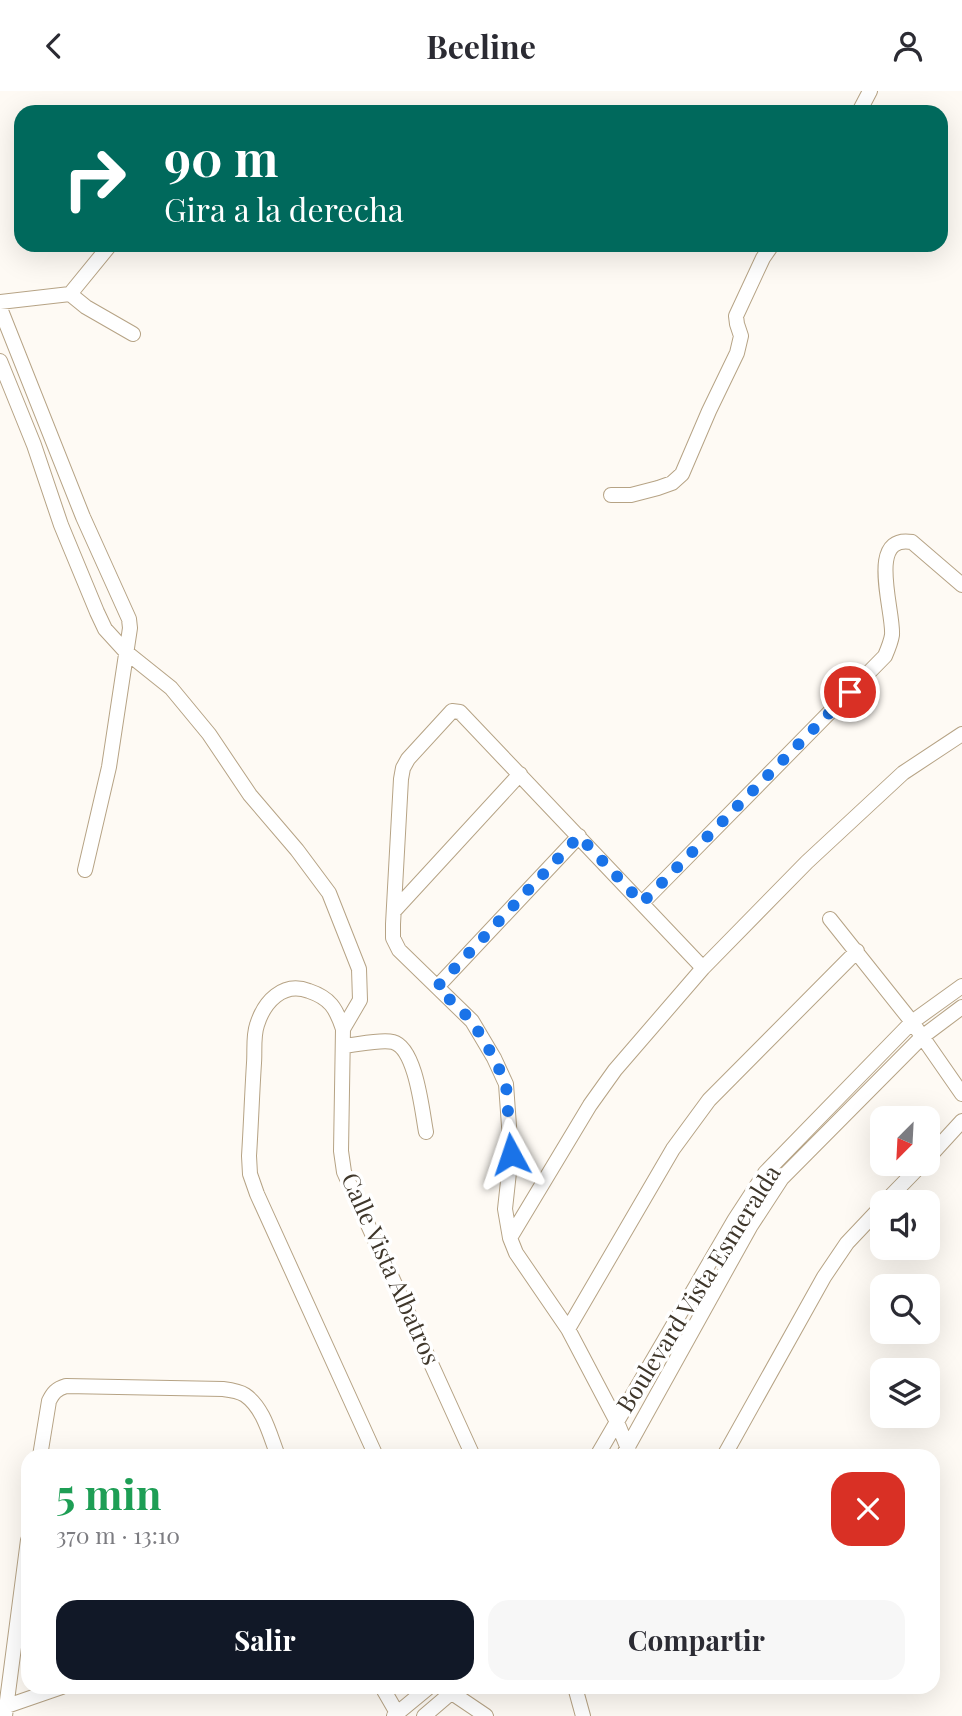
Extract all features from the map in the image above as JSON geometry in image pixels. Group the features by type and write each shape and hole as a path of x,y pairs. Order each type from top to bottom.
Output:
{"street":[{"path":"0,302 70,294 104,252"},
{"path":"611,495 631,495 658,488 682,474 737,353 741,336 736,316 767,252"},
{"path":"70,294 86,307 133,334"},
{"path":"0,308 83,517 129,619 130,628 109,767 85,870"},
{"path":"0,361 34,445 61,525 106,629 126,652 170,688 209,734 250,795 329,893 359,969 360,1000 344,1029"},
{"path":"642,903 885,656 892,634 885,565 887,553 893,544 912,542 962,585"},
{"path":"626,1449 617,1422 568,1329 516,1253 510,1238 505,1209 511,1154 506,1084 472,1021 399,950 393,938 401,779 408,759 452,711 460,712 703,968"},
{"path":"510,1238 590,1105 615,1070 703,968 807,862 903,773 962,734"},
{"path":"394,911 520,774"},
{"path":"437,987 579,836"},
{"path":"830,919 912,1022 962,1094"},
{"path":"568,1329 673,1149 702,1109 857,951"},
{"name":"Boulevard Vista Esmeralda","path":"601,1449 735,1219 765,1173 912,1022 962,986"},
{"path":"344,1029 331,1003 305,989 290,988 275,994 264,1006 256,1028 250,1174 373,1449"},
{"name":"Boulevard Vista Esmeralda","path":"629,1449 750,1227 782,1178 922,1037 962,1007"},
{"name":"Calle Vista Albatros","path":"344,1029 341,1151 344,1172 470,1449"},
{"path":"343,1046 391,1042 402,1046 412,1063 426,1132"},
{"path":"940,1145 962,1121"},
{"path":"897,1190 911,1176"},
{"path":"728,1449 824,1277 848,1243 870,1219"},
{"path":"41,1449 49,1401 57,1389 66,1387 235,1391 244,1394 253,1403 262,1416 275,1449"},
{"path":"6,1711 21,1645"},
{"path":"6,1711 46,1694"},
{"path":"386,1694 396,1715 421,1694"},
{"path":"424,1716 450,1694"},
{"path":"460,1694 486,1716"},
{"path":"577,1694 583,1716"}],"route":[{"path":"511,1154 506,1084 472,1021 437,987 579,836 642,903 850,692"}]}
